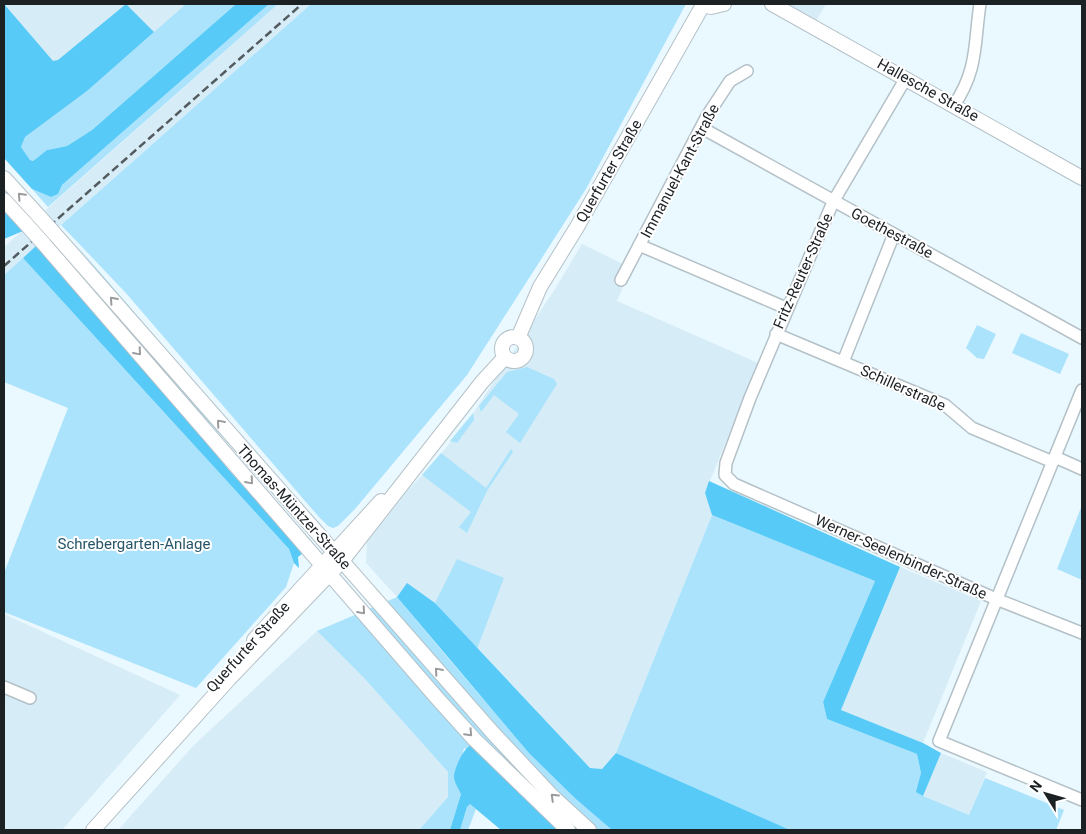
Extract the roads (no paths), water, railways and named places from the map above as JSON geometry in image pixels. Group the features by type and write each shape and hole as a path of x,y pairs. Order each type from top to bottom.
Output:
{"main road":[{"path":"703,4 715,7 724,4"},
{"name":"Querfurter Straße","path":"83,830 338,556 416,466 482,382 505,357 512,361 524,357 525,345 518,338 540,287 577,227 703,4"},
{"name":"Hallesche Straße","path":"772,4 1082,178"},
{"name":"Thomas-Müntzer-Straße","path":"4,178 38,214 521,764 589,830"},
{"name":"Thomas-Müntzer-Straße","path":"4,200 474,739 568,830"},
{"name":"Querfurter Straße","path":"93,830 326,569"}],"street":[{"path":"954,105 966,86 972,70 980,4"},
{"name":"Immanuel-Kant-Straße","path":"621,280 702,128 730,81 747,71"},
{"name":"Fritz-Reuter-Straße","path":"725,475 726,463 786,308 833,202 906,78"},
{"name":"Goethestraße","path":"702,128 1082,338"},
{"path":"843,362 894,234"},
{"path":"639,246 786,308"},
{"name":"Schillerstraße","path":"776,334 945,405 972,428 1082,469"},
{"path":"1082,390 939,741 1082,800"},
{"name":"Werner-Seelenbinder-Straße","path":"725,475 734,484 996,599 1082,633"},
{"path":"4,688 30,698"}],"railway":[{"path":"4,266 302,4"}],"park label":[{"name":"Schrebergarten-Anlage","path":"134,544"}]}
